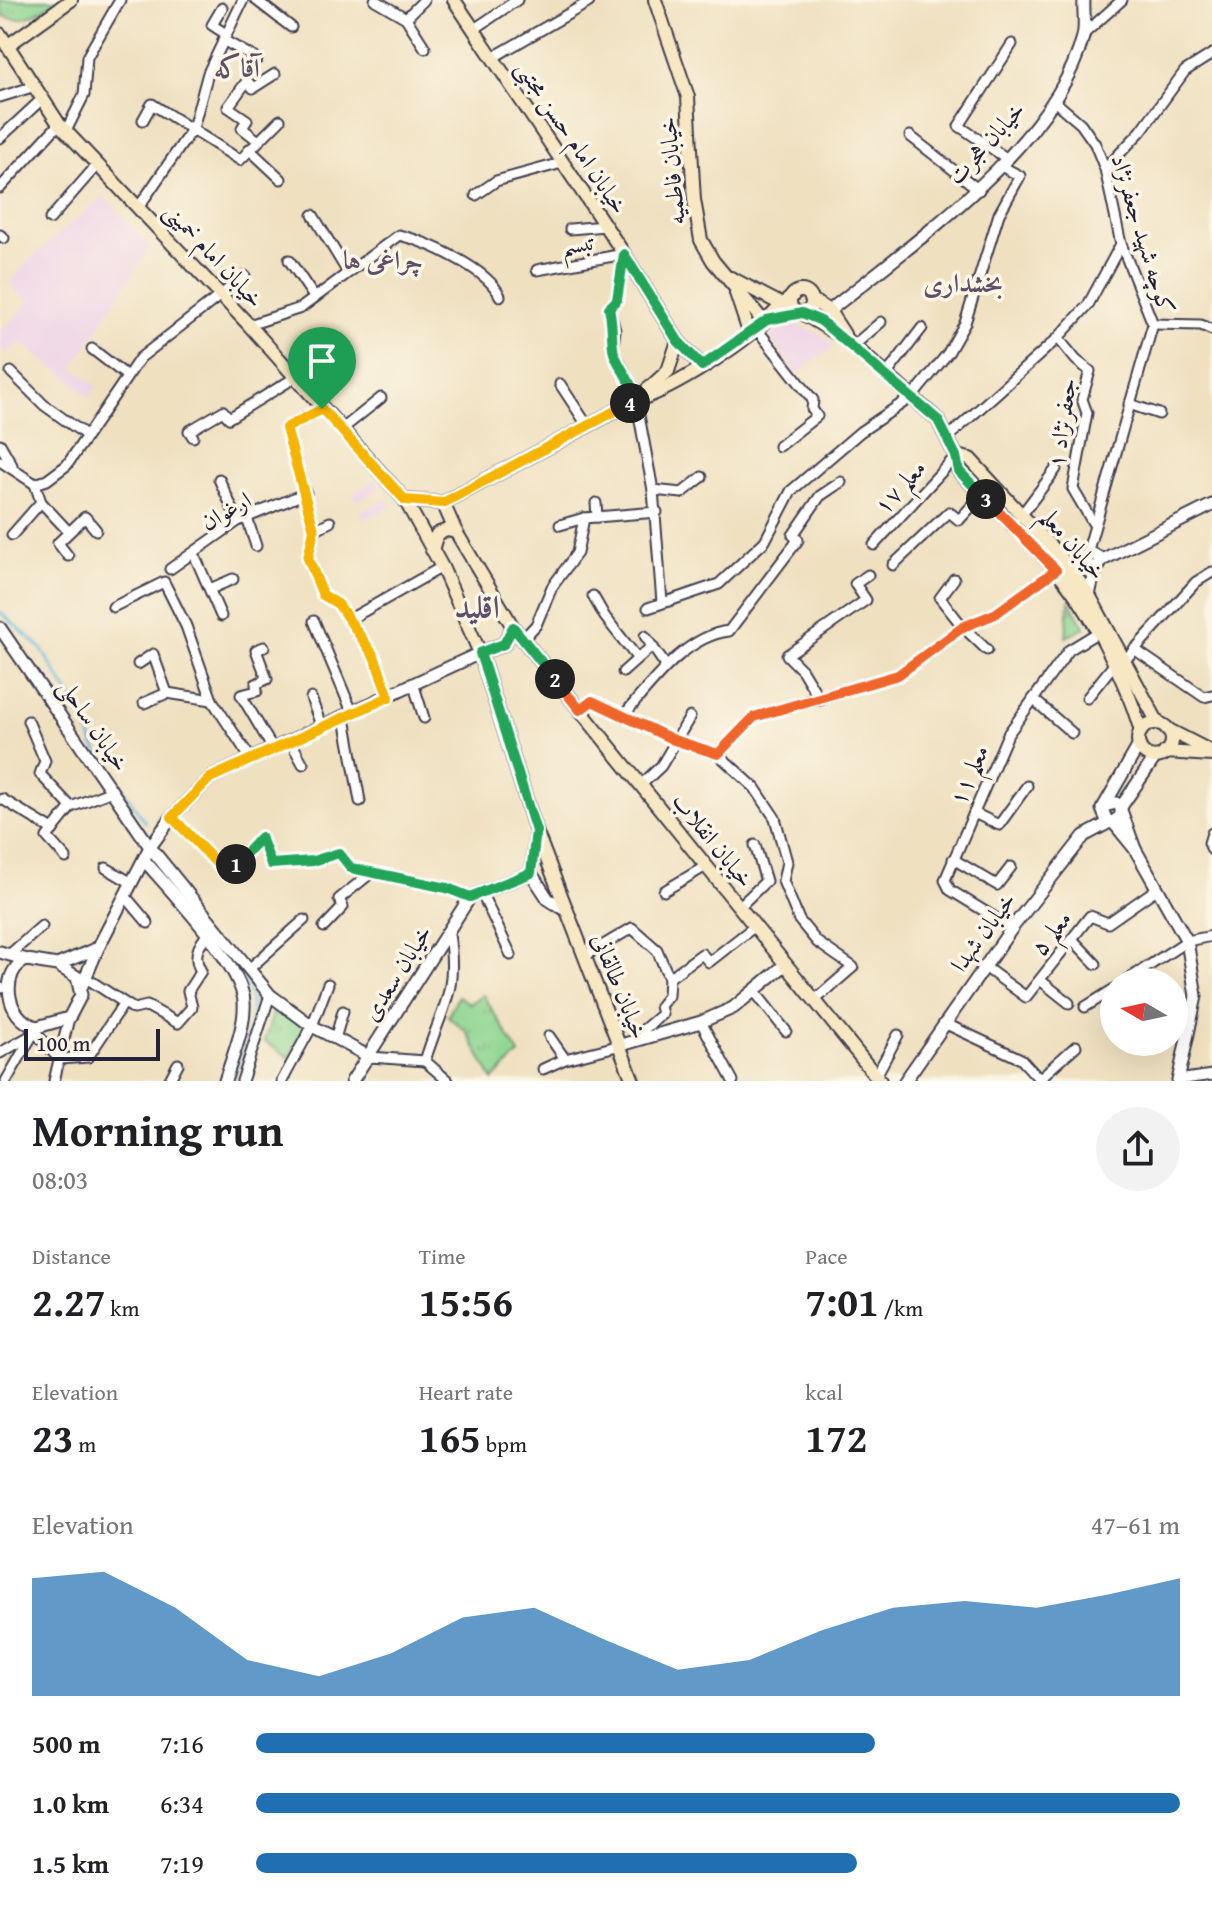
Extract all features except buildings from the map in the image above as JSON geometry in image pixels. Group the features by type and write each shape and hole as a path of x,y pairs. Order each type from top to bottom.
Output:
{"main road":[{"path":"7,46 71,0"},
{"name":"خیابان امام حسن مجتبی","path":"454,0 624,254 678,341 702,366"},
{"name":"خیابان فاطمیه","path":"655,0 688,97 697,227 705,250 725,274 759,326"},
{"name":"خیابان امام خمینی","path":"0,34 32,87 62,128 249,325 405,500 442,567"},
{"path":"725,274 786,301 801,313 825,316"},
{"path":"405,500 443,503 636,400 663,392 759,326 786,301 804,292 811,299 810,306 801,313 759,326"},
{"name":"خیابان معلم","path":"811,299 850,343 938,420 956,456 959,471 1089,595 1120,662 1141,731"},
{"path":"636,400 668,371 678,341"},
{"name":"خیابان معلم","path":"956,456 970,459 1061,566 1097,633 1163,726"},
{"name":"خیابان انقلاب","path":"443,503 456,532 513,627 878,1078"},
{"path":"432,550 437,534 447,530 456,532"},
{"name":"خیابان طالقانی","path":"442,567 480,653 536,831 633,1081"},
{"path":"480,653 504,644 513,627"},
{"path":"1148,724 1163,726 1212,753 1147,755 1139,745 1141,731 1148,724"},
{"path":"1160,754 1171,738 1163,726"}],"street":[{"path":"0,188 62,128 84,95 87,57 120,0"},
{"path":"138,208 193,128 208,73 243,0"},
{"path":"256,0 291,27"},
{"path":"375,0 406,18 425,48"},
{"path":"406,18 424,0"},
{"path":"473,30 517,0"},
{"name":"خیابان هجرت","path":"825,316 979,190 1004,162 1053,100 1075,61 1085,33 1084,0"},
{"path":"1085,33 1122,0"},
{"path":"492,58 589,2"},
{"path":"222,8 212,25 257,59"},
{"path":"648,608 719,584 765,541 791,491 860,432 913,396 948,353 965,323 999,214 1020,176 959,126 1012,44"},
{"path":"1105,169 1141,131 1185,71 1212,54"},
{"path":"256,139 242,128 247,120 228,107 247,81 253,88 275,74"},
{"path":"0,97 32,87"},
{"path":"0,138 41,100"},
{"name":"کوچه شهید جعفرنژاد","path":"1053,100 1081,124 1105,169 1121,244 1153,324 1091,528 1094,560"},
{"path":"143,120 152,104 240,160 256,139 268,133 280,120"},
{"path":"910,136 979,190"},
{"path":"249,149 281,179"},
{"path":"476,195 496,181 562,163"},
{"path":"50,219 97,165"},
{"path":"313,215 347,271"},
{"path":"570,229 605,226"},
{"path":"249,325 301,308 399,235 424,241 494,284 500,296"},
{"path":"946,439 1058,338 1088,305 1121,244"},
{"path":"624,254 617,300 609,308 615,330 613,350 636,400 657,512 662,602"},
{"name":"تبسم","path":"537,270 624,254"},
{"path":"289,260 314,297"},
{"path":"35,484 47,480 67,465 127,376 153,346 170,338 245,276"},
{"path":"850,343 881,322"},
{"path":"1153,324 1201,325 1212,330"},
{"path":"759,326 813,400 812,409 817,416 779,446"},
{"path":"886,375 922,328"},
{"name":"جعفرنژاد ۱","path":"1058,338 1090,371 1082,399 1087,413 1073,489 1091,528"},
{"path":"92,349 127,376"},
{"path":"11,372 44,405 86,435"},
{"path":"193,437 189,431 223,411 229,418 296,377"},
{"path":"560,384 587,425"},
{"path":"341,430 381,398"},
{"path":"1129,404 1159,414"},
{"path":"322,409 286,428 314,530 308,558 323,595 338,604 374,656 389,697"},
{"path":"0,444 12,465 35,484 41,502 68,531"},
{"name":"معلم ۱۷","path":"874,545 956,456"},
{"path":"0,461 12,465"},
{"path":"1020,517 1056,469"},
{"path":"653,490 682,493 702,477"},
{"path":"219,479 256,546"},
{"path":"624,715 666,666 714,632 729,631 798,540 793,535 820,496 841,482"},
{"name":"ارغوان","path":"170,569 243,520 306,493"},
{"path":"893,565 949,512 959,520 982,495"},
{"path":"12,535 41,502"},
{"path":"596,503 597,517"},
{"path":"718,754 754,717 898,675 963,627 995,614 1061,566 1094,560 1212,505"},
{"path":"560,525 584,518 657,512"},
{"path":"68,556 58,543 68,531 85,517 96,530"},
{"path":"523,639 536,625 552,587 577,553 584,518"},
{"path":"314,530 330,522"},
{"path":"194,554 221,616"},
{"path":"1089,595 1094,560"},
{"path":"350,619 442,567"},
{"path":"1087,698 1196,582 1212,572"},
{"path":"820,700 802,670 787,655 866,600 855,584 868,575"},
{"path":"210,589 233,579"},
{"path":"954,579 940,598 987,650"},
{"path":"113,607 164,582 186,626 212,700 251,759"},
{"path":"593,596 638,659"},
{"path":"314,621 349,716 360,801"},
{"name":"خیابان ساحلی","path":"0,628 212,932"},
{"name":"معلم ۱۱","path":"1012,928 950,890 945,880 1008,734 1069,650 1097,633"},
{"path":"645,636 666,666"},
{"path":"623,672 652,646"},
{"path":"264,647 256,650 267,679 256,684 257,691 241,695 273,749"},
{"path":"1134,649 1204,697 1212,695"},
{"path":"54,1081 69,1018 79,1002 83,983 150,847 172,817 210,778 480,653"},
{"path":"138,664 153,654 167,693"},
{"path":"414,686 424,718"},
{"path":"144,703 167,693 212,700"},
{"path":"311,698 322,728"},
{"path":"1033,699 1072,733"},
{"path":"580,710 592,701 674,740 718,754 755,788 775,818 787,862 783,881 799,920 817,942 853,967 815,1000"},
{"path":"641,785 661,766 690,717"},
{"path":"28,721 45,761 40,774 71,807"},
{"path":"291,742 303,764"},
{"path":"1116,816 1102,816 1104,806 1139,745"},
{"path":"1116,816 1160,754"},
{"path":"974,813 999,825 1027,786"},
{"path":"66,858 47,837 71,807 112,791"},
{"path":"2,799 53,830"},
{"path":"1116,816 1187,941 1196,996 1178,1081 1212,1075"},
{"name":"خیابان شهدا","path":"905,1081 1012,928 1084,836 1116,816"},
{"path":"172,817 227,874 261,837 271,864 313,861 339,853 351,868 476,894 531,873 536,831"},
{"path":"1212,833 1209,843 1212,850"},
{"path":"739,907 766,881 755,845"},
{"path":"953,859 997,885 1011,867"},
{"path":"144,860 270,995 312,1026 370,1057 425,1061 448,1081"},
{"path":"664,891 706,866"},
{"path":"106,868 132,883"},
{"path":"324,927 343,907 339,899 371,873"},
{"name":"خیابان طالقانی","path":"531,873 548,899 564,909"},
{"name":"معلم ۵","path":"985,967 1026,997 1090,916 1108,923 1158,888"},
{"path":"476,894 511,955"},
{"name":"خیابان سعدی","path":"352,1081 476,894"},
{"path":"126,897 148,923"},
{"path":"249,969 304,920"},
{"path":"5,953 42,926"},
{"path":"669,978 702,954 709,962 755,926"},
{"path":"585,956 632,928 657,950 669,978 668,996 660,1006 662,1014 643,1030 645,1038"},
{"path":"5,953 57,965 75,974 83,983 134,1009 147,1006 178,1023 192,1007 188,991 201,971 196,963 198,946 212,932"},
{"path":"212,932 234,971 245,1007 225,1081"},
{"path":"425,1061 449,1000 454,969 449,934"},
{"path":"1146,968 1187,941 1212,936"},
{"path":"1072,939 1096,964"},
{"path":"57,965 98,948"},
{"path":"27,960 2,972 0,988 8,1009 59,1059 88,1057 124,1003"},
{"path":"543,1069 565,1059 701,1022 733,1008 786,964"},
{"path":"1040,980 1069,1003"},
{"path":"282,1081 312,1026 328,984"},
{"path":"755,992 786,1031"},
{"path":"242,1081 270,995"},
{"path":"1085,1007 1100,998"},
{"path":"335,1039 343,1011"},
{"path":"0,1053 31,1030 69,1018"},
{"path":"701,1022 733,1081"},
{"path":"944,1023 1021,1059 1040,1080 1076,1046"},
{"path":"6,1081 31,1030"},
{"path":"878,1078 898,1035"},
{"path":"549,1036 565,1059"},
{"path":"169,1081 178,1064"}],"shaded area":[{"path":"103,196 150,247 73,367 97,387 89,398 67,377 21,343 4,353 0,347 0,332 30,302 9,285 28,261"},
{"path":"794,325 818,332 834,346 797,374 769,336"},
{"path":"322,333 327,341 291,363 284,356"},
{"path":"376,479 381,486 357,502 352,494"},
{"path":"390,499 389,508 364,519 360,511"}],"green space":[{"path":"0,0 55,2 29,16 16,19 2,15"},
{"path":"1069,601 1085,628 1066,637"},
{"path":"483,995 519,1054 493,1080 467,1032 448,1016 458,996 470,1004"},
{"path":"275,1007 306,1028 289,1057 264,1041"}],"waterway":[{"path":"0,612 40,647 81,713 94,746 145,822"},
{"path":"156,863 175,886"},
{"path":"230,954 248,986 251,1001 249,1031 232,1081"}],"district":[{"name":"آقاکه","path":"237,68"},
{"name":"چراغی ها","path":"383,260"},
{"name":"بخشداری","path":"963,283"},
{"name":"اقلید","path":"477,607"}],"route":[{"path":"624,254 678,341 702,366 767,320 799,313 821,321 847,340 938,420 956,456 959,471 1056,570 995,614 963,627 898,675 754,717 718,754 674,740 592,701 580,710 513,627 504,644 493,651 480,653 536,831 531,873 504,881 470,897 447,888 351,868 339,853 313,861 271,864 261,837 227,874 172,817 210,778 389,697 374,656 338,604 323,595 308,558 314,530 286,428 322,409 405,500 443,503 479,485 636,400 634,389 613,350 615,330 609,308 617,300 624,254"}]}
